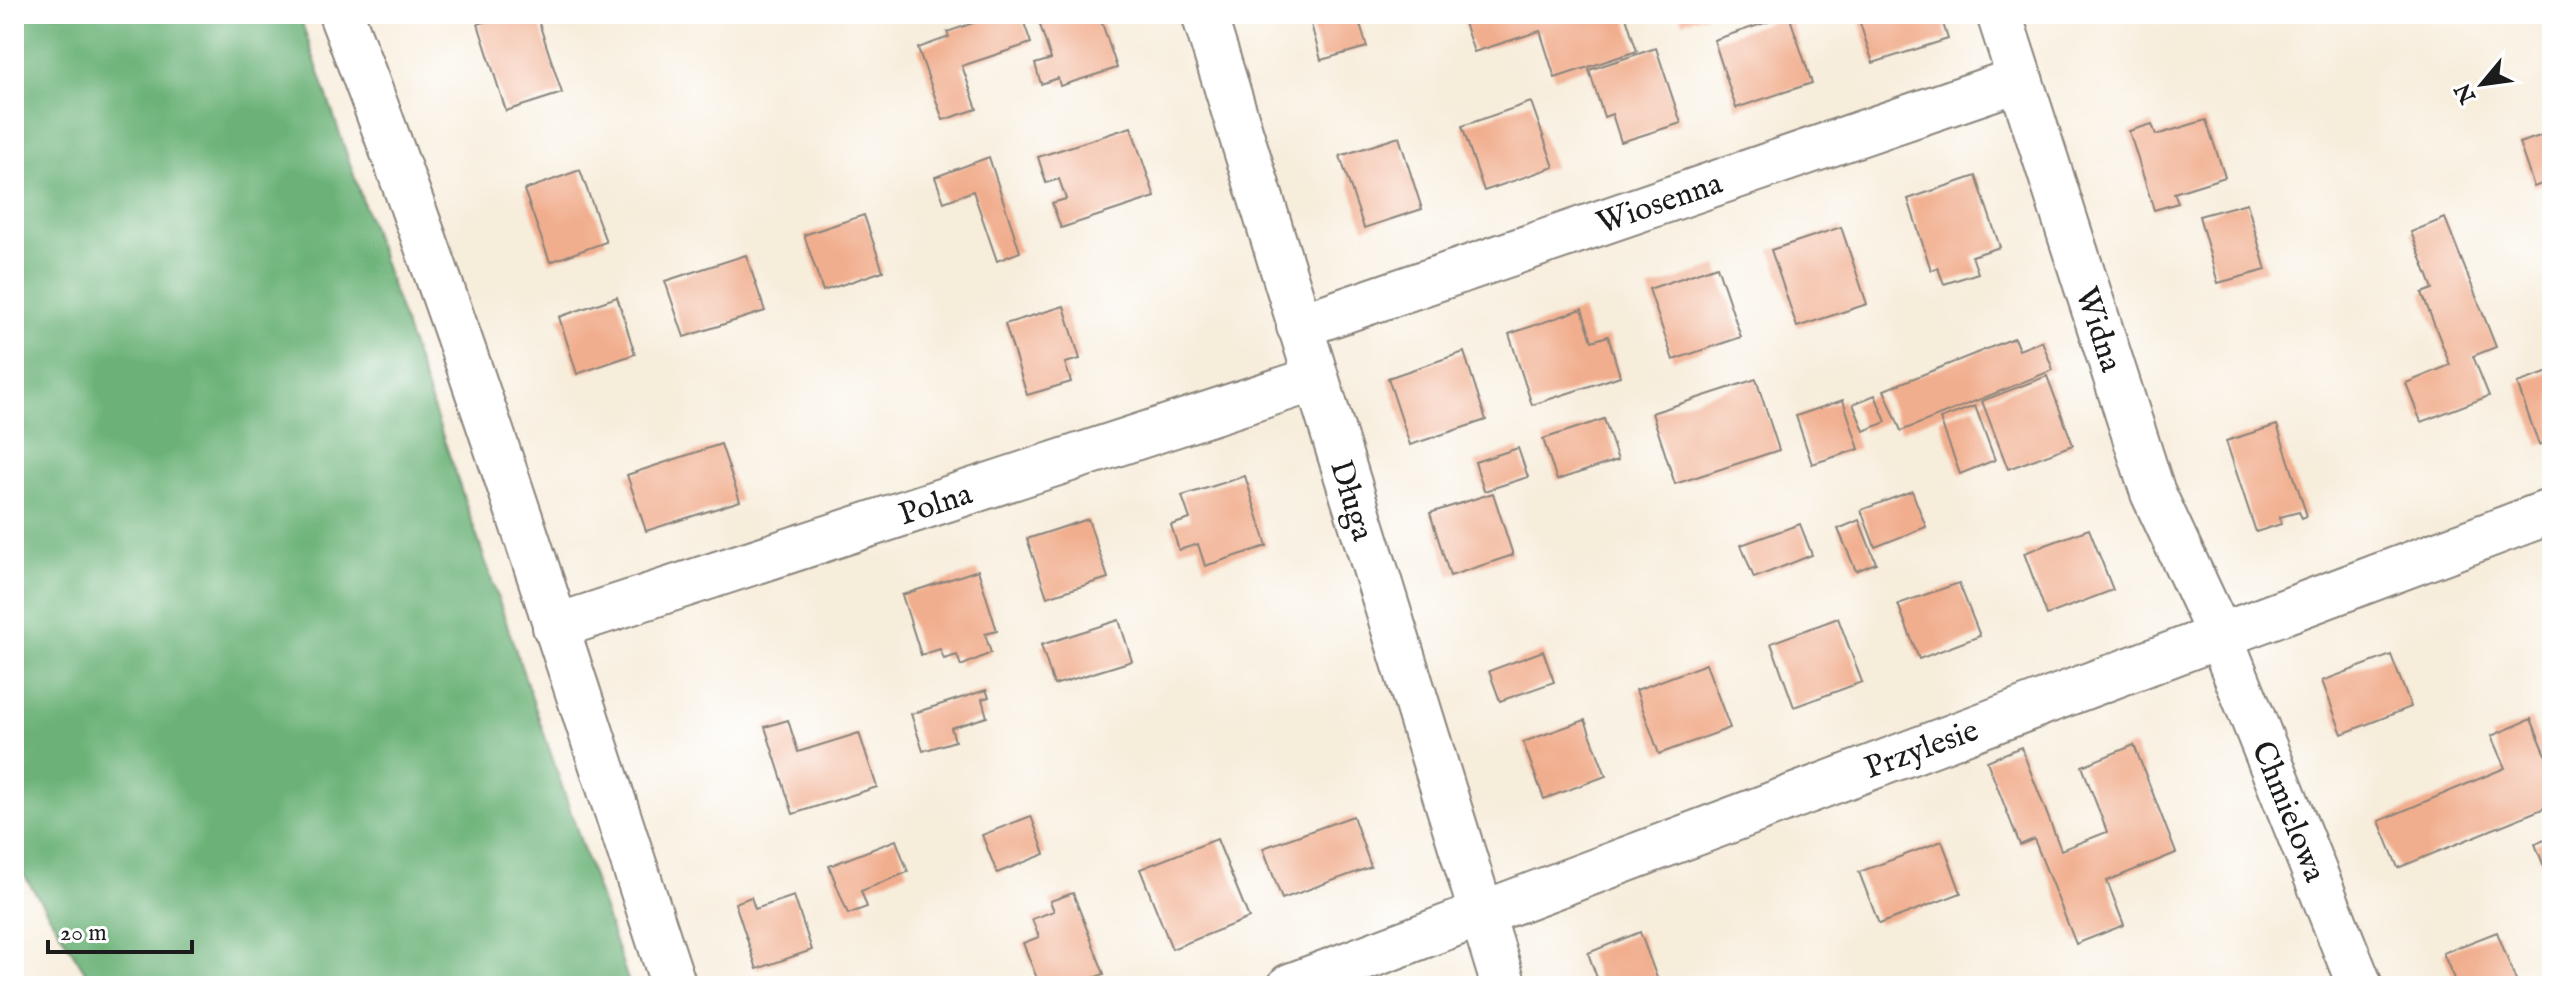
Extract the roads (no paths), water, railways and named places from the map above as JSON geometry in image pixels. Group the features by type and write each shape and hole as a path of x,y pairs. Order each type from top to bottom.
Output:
{"street":[{"path":"341,14 383,126 555,627 674,986"},
{"name":"Długa","path":"1204,14 1504,986"},
{"name":"Widna","path":"1999,14 2153,493 2220,636"},
{"name":"Wiosenna","path":"1299,326 2020,79"},
{"name":"Polna","path":"555,627 1315,379"},
{"name":"Przylesie","path":"1290,986 1479,912 2552,511"},
{"name":"Chmielowa","path":"2220,636 2360,986"}]}
